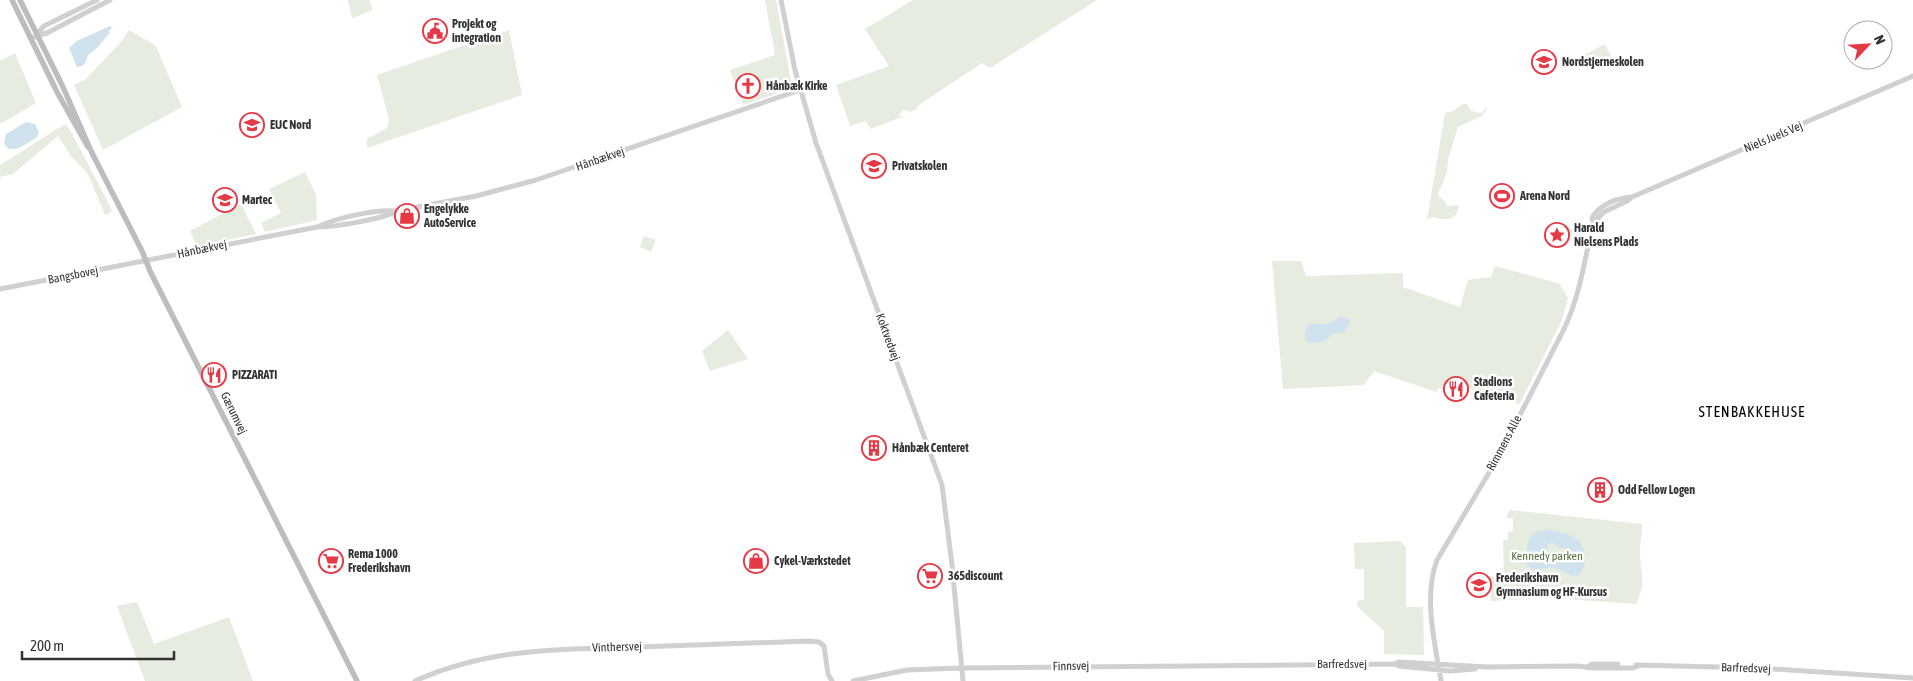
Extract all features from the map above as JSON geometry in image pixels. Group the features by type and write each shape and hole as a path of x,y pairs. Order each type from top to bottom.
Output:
{"main road":[{"name":"Gærumvej","path":"12,0 83,140 92,153"},
{"name":"Gærumvej","path":"20,0 67,95 92,153 357,681"}],"street":[{"path":"37,35 44,26 97,0"},
{"path":"31,38 47,32 110,0"},
{"name":"Koktvedvej","path":"781,0 800,90 828,176 942,485 963,681"},
{"name":"Niels Juels Vej","path":"1602,210 1627,201 1632,197 1913,76"},
{"name":"Hånbækvej","path":"146,261 317,227 360,215 396,211 517,186 800,90"},
{"name":"Rimmens Alle","path":"1442,681 1431,604 1434,568 1498,456 1564,330 1577,294 1593,223 1602,210"},
{"name":"Bangsbovej","path":"0,289 146,261"},
{"name":"Vinthersvej","path":"415,681 466,663 528,651 810,641 822,643 826,651 828,674 832,681"},
{"name":"Finnsvej","path":"853,681 907,670 1290,664"},
{"name":"Barfredsvej","path":"1290,664 1394,664 1399,666 1439,667 1450,671 1487,667 1749,667 1913,678"}],"green space":[{"path":"348,0 369,0 373,10 352,18"},
{"path":"765,0 776,0 792,86 790,89 743,105 730,70 775,55"},
{"path":"913,0 1097,0 990,68 982,63 917,106 918,108 910,112 902,110 899,116 904,116 870,129 866,121 850,126 836,85 889,66 865,29"},
{"path":"129,30 156,46 182,107 103,150 74,85 85,80 122,41"},
{"path":"509,30 522,95 367,148 367,139 387,128 389,119 377,75"},
{"path":"1605,44 1612,58 1592,69 1584,55"},
{"path":"15,53 36,103 0,124 0,61"},
{"path":"1463,104 1467,104 1471,111 1481,113 1487,107 1487,109 1482,116 1458,127 1448,159 1447,172 1438,194 1447,206 1457,205 1459,207 1452,218 1432,217 1427,220 1445,113 1453,111"},
{"path":"65,124 69,128 112,210 108,215 105,215 88,174 71,156 58,136 13,174 0,177 0,165"},
{"path":"305,172 316,195 317,220 265,232 261,223 281,213 269,189"},
{"path":"241,204 256,234 197,246 190,231"},
{"path":"1562,225 1568,225 1572,232 1568,239 1562,239 1558,235 1558,229"},
{"path":"644,236 656,240 651,252 640,247"},
{"path":"1272,261 1301,261 1306,276 1403,273 1403,287 1460,307 1468,280 1491,277 1495,266 1560,284 1568,298 1562,320 1520,403 1517,404 1514,401 1464,387 1461,394 1438,388 1437,392 1374,371 1364,385 1283,389"},
{"path":"728,330 748,359 710,371 702,351"},
{"name":"Kennedy parken","path":"1510,510 1642,524 1640,552 1642,583 1636,604 1552,598 1491,601 1490,577 1504,576 1503,540 1508,540 1508,532 1513,531 1513,518 1506,518"},
{"path":"1400,541 1406,547 1406,607 1423,607 1424,655 1384,654 1384,631 1358,607 1357,601 1364,600 1364,569 1355,569 1354,543"},
{"path":"137,602 154,644 229,617 253,681 145,681 117,606"}],"water":[{"path":"110,26 112,28 109,31 110,33 88,55 86,62 82,66 77,67 69,48 77,41"},
{"path":"26,122 35,124 39,132 37,137 19,148 7,148 4,143 6,134"},
{"path":"1342,317 1351,321 1344,332 1333,334 1320,343 1307,342 1305,334 1308,325 1312,323 1323,324"},
{"path":"1548,530 1567,534 1577,539 1584,549 1585,556 1583,568 1578,575 1569,575 1552,567 1536,570 1529,567 1526,563 1529,540 1531,536 1540,531","holes":["1551,542 1560,548 1567,548 1570,552 1569,555 1563,557 1557,551 1548,552 1547,545"]}],"place":[{"name":"Projekt og integration","path":"435,31"},
{"name":"Nordstjerneskolen","path":"1544,62"},
{"name":"Hånbæk Kirke","path":"748,86"},
{"name":"EUC Nord","path":"252,125"},
{"name":"Privatskolen","path":"874,166"},
{"name":"Arena Nord","path":"1502,196"},
{"name":"Martec","path":"225,200"},
{"name":"Engelykke AutoService","path":"407,216"},
{"name":"Harald Nielsens Plads","path":"1557,235"},
{"name":"PIZZARATI","path":"214,375"},
{"name":"Stadions Cafeteria","path":"1456,389"},
{"name":"Hånbæk Centeret","path":"874,448"},
{"name":"Odd Fellow Logen","path":"1600,490"},
{"name":"Rema 1000 Frederikshavn","path":"331,561"},
{"name":"Cykel-Værkstedet","path":"756,561"},
{"name":"365discount","path":"930,576"},
{"name":"Frederikshavn Gymnasium og HF-Kursus","path":"1479,585"}],"district":[{"name":"STENBAKKEHUSE","path":"1752,412"}]}
